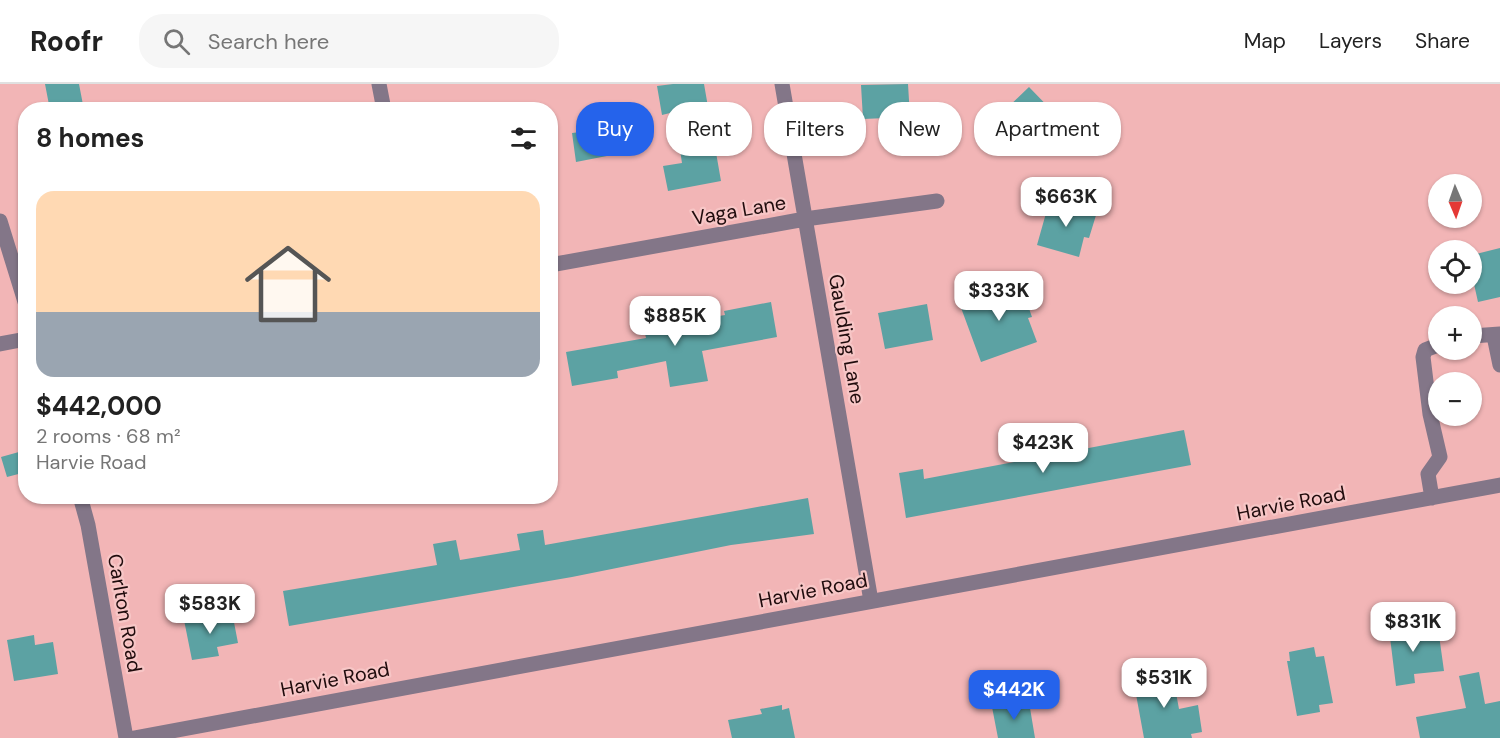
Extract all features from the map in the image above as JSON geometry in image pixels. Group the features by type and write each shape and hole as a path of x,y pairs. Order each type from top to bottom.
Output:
{"street":[{"path":"379,84 382,102"},
{"name":"Gaulding Lane","path":"782,84 871,601"},
{"name":"Vaga Lane","path":"558,264 805,219 937,201"},
{"path":"0,221 18,278"},
{"path":"1482,336 1497,335 1500,364"},
{"path":"0,344 18,341"},
{"path":"1428,349 1425,350 1423,357 1430,414 1440,457 1428,474 1432,498"},
{"name":"Harvie Road","path":"134,738 1500,485"},
{"name":"Carlton Road","path":"82,504 88,525 126,738"}],"building":[{"path":"45,84 79,84 82,102 48,102"},
{"path":"704,84 707,102 666,102 666,114 662,115 657,86"},
{"path":"908,84 909,102 878,102 878,118 866,119 866,102 862,102 861,85"},
{"path":"1029,87 1044,102 1013,102"},
{"path":"572,133 576,133 576,156 607,156 576,162"},
{"path":"681,156 717,156 721,181 668,191 663,166 682,163"},
{"path":"1050,199 1097,212 1089,238 1084,237 1079,257 1037,245"},
{"path":"1500,248 1500,297 1478,302 1476,294 1482,294 1482,252"},
{"path":"1020,283 1032,317 1028,318 1037,342 981,362 960,305 987,296 985,291 1003,285 1005,289"},
{"path":"771,302 777,337 702,351 708,381 670,387 666,361 617,371 618,378 572,386 566,352 646,338 644,329 725,315 724,311"},
{"path":"927,304 933,340 885,349 878,313"},
{"path":"1184,430 1191,465 906,518 899,473 923,469 924,479"},
{"path":"18,452 18,474 7,477 1,457"},
{"path":"808,498 814,534 731,545 572,577 289,626 283,591 437,565 433,544 456,540 460,560 520,550 517,534 543,530 545,545"},
{"path":"232,612 238,643 217,647 219,656 192,660 184,620"},
{"path":"1406,619 1409,638 1439,635 1444,671 1414,674 1415,683 1396,686 1388,621"},
{"path":"34,635 35,645 53,642 58,674 14,681 7,640"},
{"path":"1314,647 1316,657 1324,656 1333,703 1319,705 1320,712 1297,716 1287,661 1290,661 1289,652"},
{"path":"1172,671 1179,709 1198,705 1202,732 1191,734 1192,738 1144,738 1133,678"},
{"path":"1479,672 1485,704 1500,701 1500,738 1420,738 1416,717 1466,708 1459,676"},
{"path":"1023,700 1024,709 1030,708 1035,738 998,738 992,707"},
{"path":"782,705 782,710 789,708 795,738 732,738 728,720 762,714 760,709"}]}
